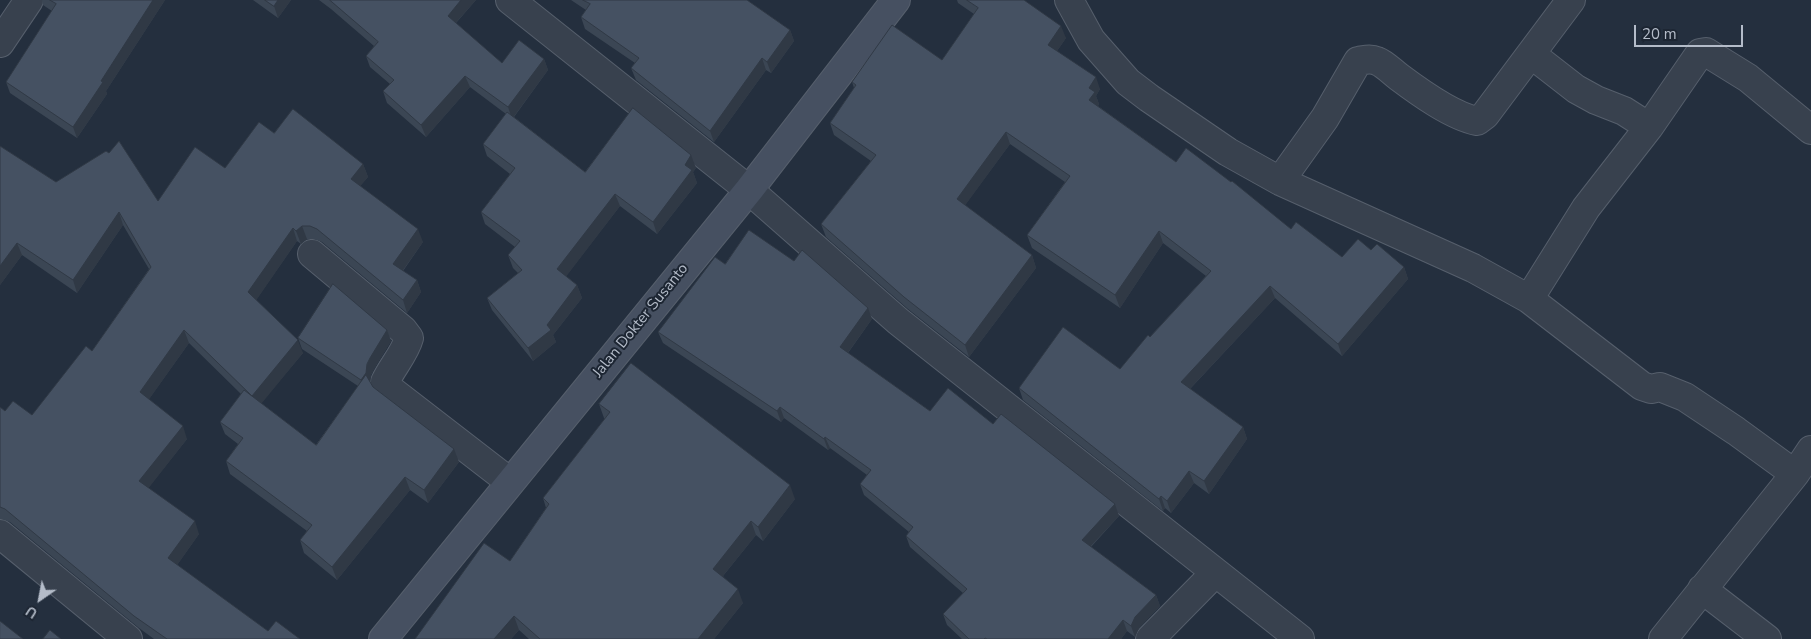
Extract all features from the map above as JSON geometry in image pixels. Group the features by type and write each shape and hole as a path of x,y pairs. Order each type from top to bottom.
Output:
{"main road":[{"name":"Jalan Dokter Susanto","path":"383,639 749,190 896,0"}],"street":[{"path":"0,43 28,0"},
{"path":"510,0 749,190 898,321 1300,639"},
{"path":"1069,0 1091,40 1128,82 1228,152 1280,181 1473,268 1529,299 1642,386 1651,389 1660,387 1685,397 1736,430 1795,474"},
{"path":"1280,181 1324,118 1358,61 1370,59 1378,61 1399,78 1464,119 1477,121 1485,115 1571,0"},
{"path":"1529,299 1586,208 1649,127 1700,53 1706,52 1748,78 1811,130"},
{"path":"1531,54 1576,89 1596,100 1624,111 1649,127"},
{"path":"312,254 403,330 409,338 407,345 385,382 387,388 510,482"},
{"path":"1663,639 1795,474 1811,450"},
{"path":"0,534 128,639"},
{"path":"1150,639 1215,573"},
{"path":"1702,589 1768,639"}],"building":[{"path":"50,0 153,0 73,127 6,82 56,4"},
{"path":"265,0 278,0 274,6"},
{"path":"330,0 461,0 448,16 502,63 519,40 544,59 508,107 465,76 421,125 383,91 394,80 366,56 378,42"},
{"path":"583,0 747,0 790,30 767,62 762,58 710,131 631,68 639,58 581,17 590,4"},
{"path":"967,0 1024,0 1061,26 1048,45 1096,77 1089,88 1095,92 1089,100 1176,162 1186,148 1232,181 1291,229 1296,222 1342,257 1358,239 1371,250 1377,244 1404,267 1338,344 1270,286 1181,382 1243,427 1204,481 1189,471 1167,501 1161,496 1159,499 1019,388 1063,327 1120,369 1148,335 1150,337 1211,271 1159,231 1115,295 1027,235 1070,176 1006,132 957,199 1032,255 965,345 904,297 821,224 876,155 830,123 856,85 852,82 892,25 942,60 978,8"},
{"path":"633,108 691,155 685,165 692,170 653,222 615,194 557,269 577,285 547,325 551,330 528,348 487,298 522,270 508,255 520,241 481,212 515,168 483,144 507,112 585,172"},
{"path":"293,109 363,164 351,179 418,229 393,264 417,280 403,300 317,229 310,226 302,226 296,231 293,228 248,292 298,340 252,396 184,330 140,392 183,426 139,481 195,521 168,558 268,631 276,621 300,639 167,639 134,616 5,509 0,507 0,407 5,411 13,401 32,415 86,346 92,351 151,267 119,212 73,280 17,243 0,266 0,146 56,182 106,151 109,153 119,141 158,201 195,147 225,168 259,122 274,133"},
{"path":"749,230 794,261 802,250 868,308 840,347 930,411 948,388 993,424 1001,414 1115,504 1082,540 1156,595 1135,617 1131,626 1123,620 1108,639 969,639 943,614 967,589 906,536 913,527 860,484 871,470 780,407 777,411 658,332 715,257 725,264"},
{"path":"333,284 387,330 370,358 366,373 361,380 298,338"},
{"path":"631,363 790,485 758,527 751,521 713,569 738,589 698,639 540,639 514,616 494,639 415,639 484,543 510,561 549,504 543,498 610,412 599,404"},
{"path":"366,375 373,387 454,449 424,490 405,477 332,567 300,540 312,525 226,461 243,438 220,422 244,390 316,445"},
{"path":"0,621 23,639 0,639"},
{"path":"50,630 61,639 43,639"}]}
